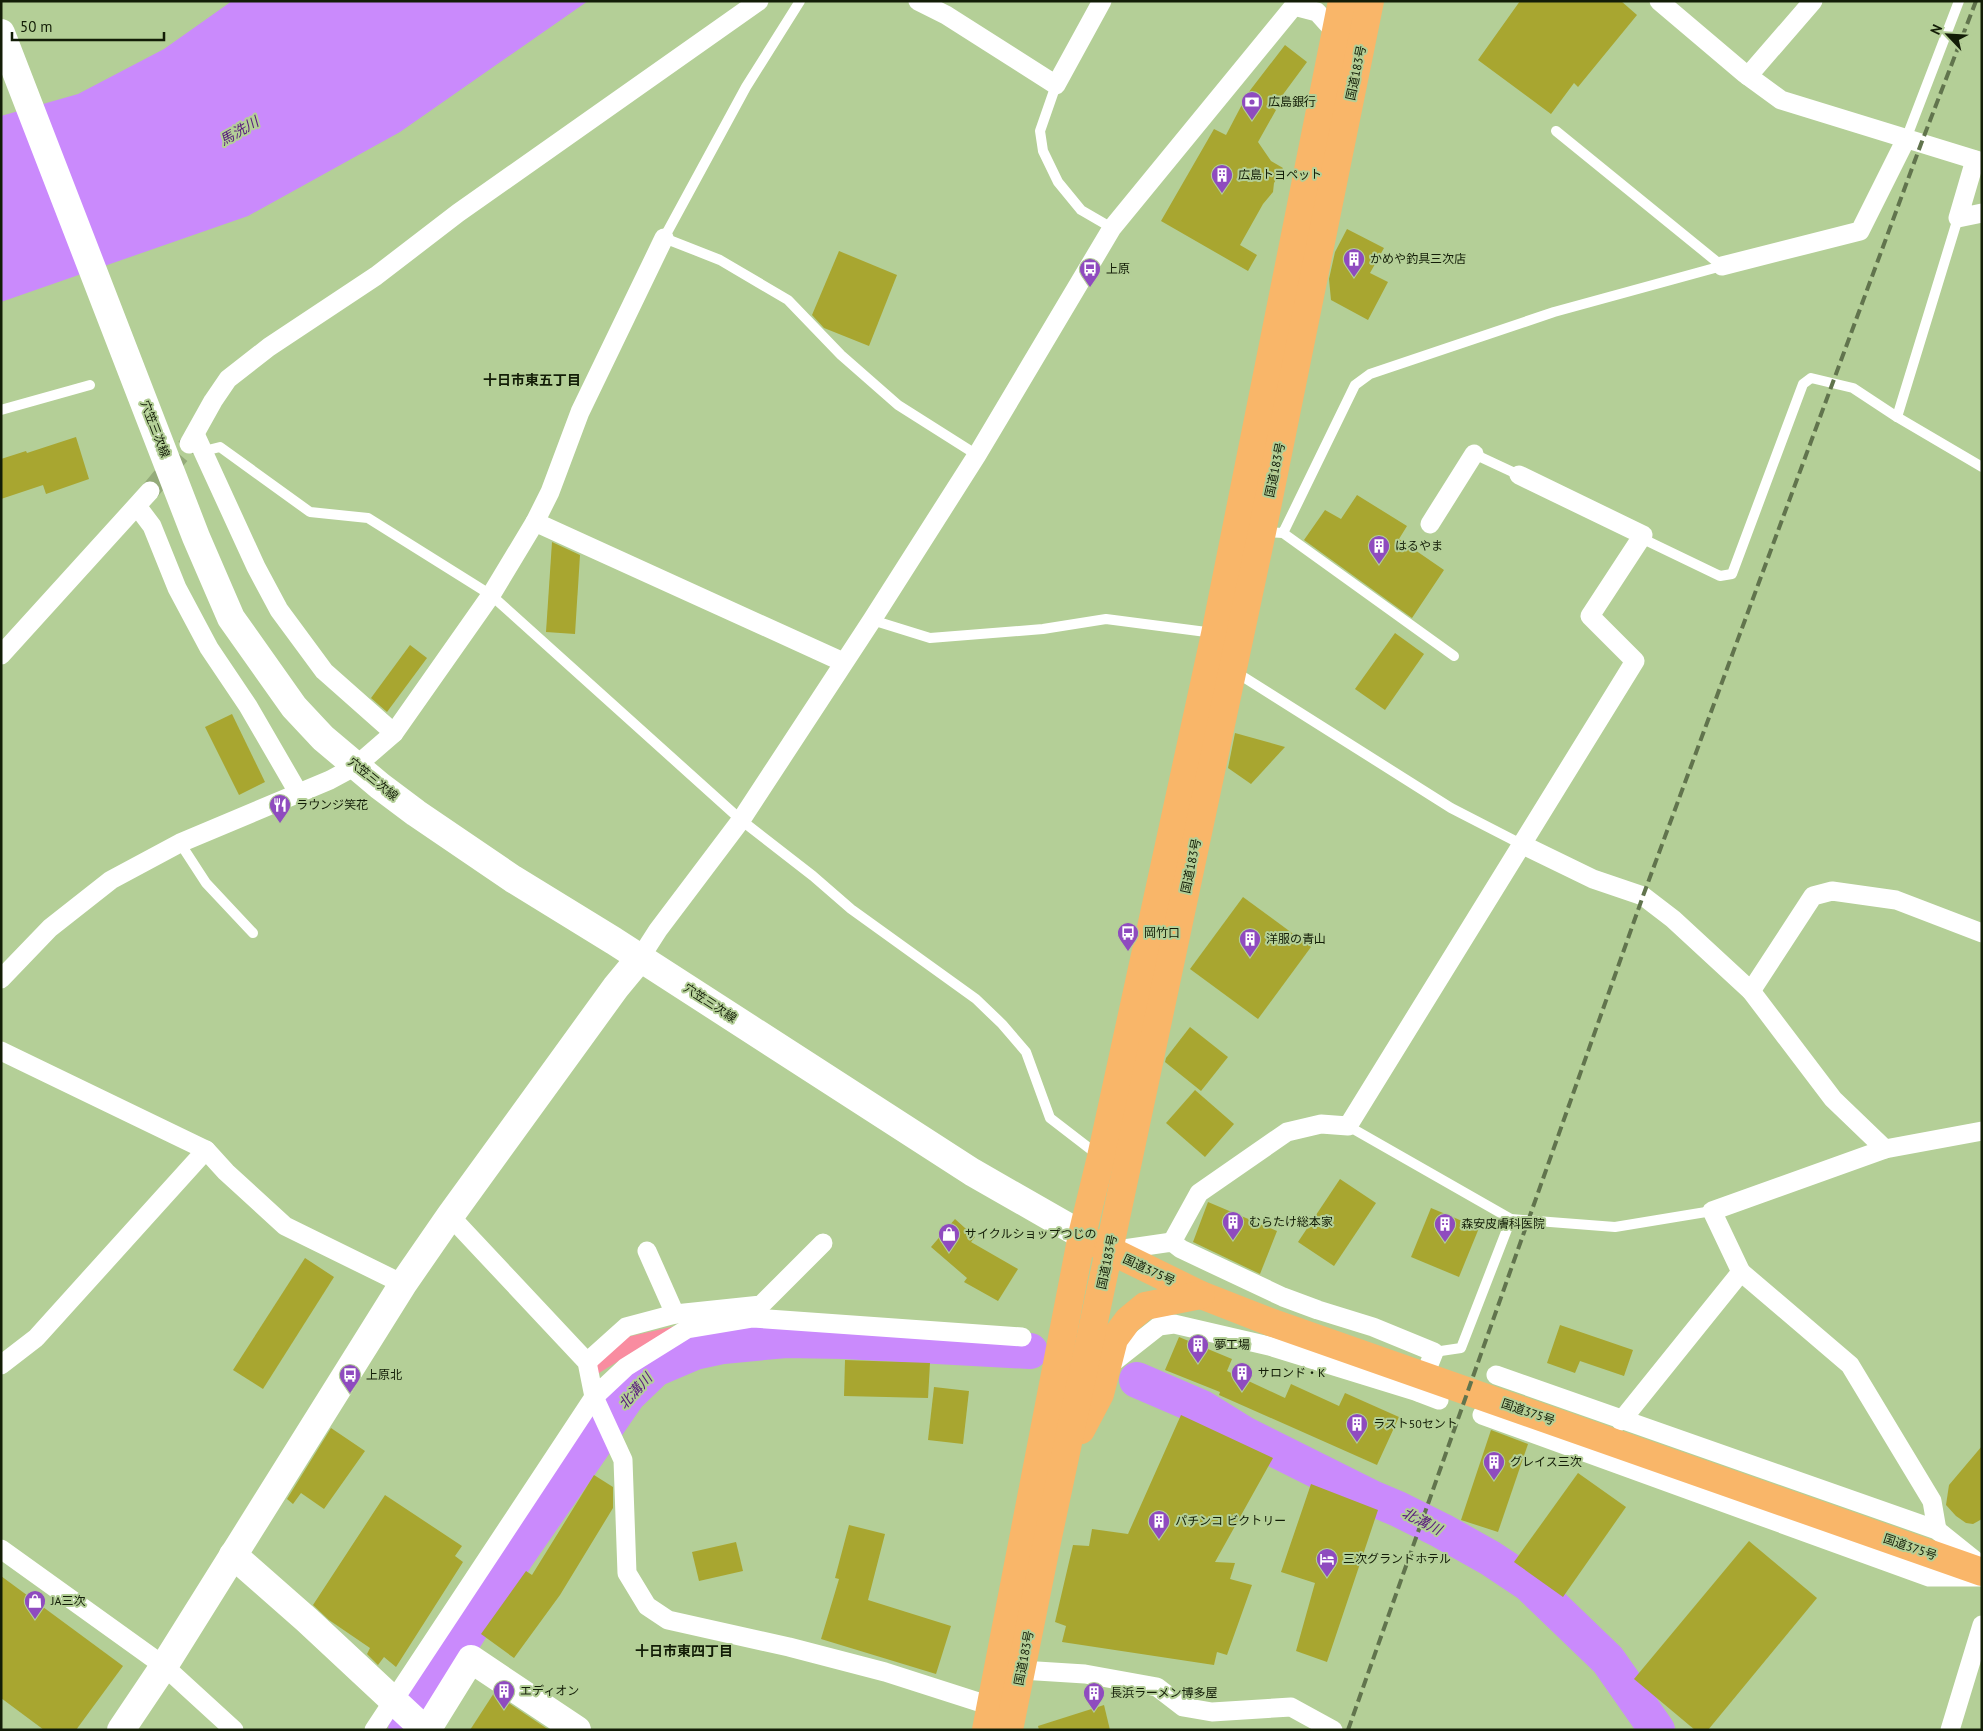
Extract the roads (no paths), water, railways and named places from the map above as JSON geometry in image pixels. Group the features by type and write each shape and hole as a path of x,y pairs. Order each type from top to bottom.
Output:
{"highway":[{"name":"国道183号","path":"988,1718 1082,1235 1227,636 1342,1"},
{"name":"国道183号","path":"1009,1730 1048,1537 1232,670 1227,636 1273,533 1370,1"},
{"name":"国道375号","path":"1082,1235 1109,1251 1201,1294 1270,1322 1982,1572"},
{"path":"1066,1458 1100,1394 1114,1339 1128,1320 1145,1306 1201,1294"}],"main road":[{"name":"穴笠三次線","path":"1,33 196,537 231,618 294,707 324,738 380,786 432,824 514,879 972,1172 1082,1235"},
{"path":"121,1730 164,1666 403,1284 616,987 640,958"},
{"path":"233,1555 308,1620 426,1730 472,1659 577,1730"}],"street":[{"path":"394,733 324,671 279,610 196,443 213,400 228,379 269,347 376,276 458,213 760,1"},
{"path":"918,1 946,15 1056,85 1102,1"},
{"path":"1659,1 1748,76 1781,100 1979,161 1958,218"},
{"path":"1748,76 1813,1"},
{"path":"640,958 658,930 741,820 872,620 977,455 1112,228 1296,3 1317,12 1335,32"},
{"path":"1722,266 1860,231 1906,139"},
{"path":"1958,218 1982,213"},
{"path":"1,979 50,928 111,880 180,843 299,794 356,766 394,733 491,596 535,522 550,492 580,412 664,238"},
{"path":"1430,524 1474,454"},
{"path":"1172,1242 1199,1193 1287,1132 1321,1124 1348,1126 1635,661 1590,616 1643,535 1519,476"},
{"path":"1,655 150,491"},
{"path":"137,506 152,526 177,588 209,648 248,706 299,794"},
{"path":"535,522 843,662"},
{"path":"1522,844 1593,879 1643,896 1673,919 1750,991 1832,1099 1885,1149"},
{"path":"1750,991 1813,896 1832,891 1896,900 1982,934"},
{"path":"1,1051 206,1150 226,1172 285,1226 403,1284"},
{"path":"1937,1530 1932,1501 1850,1365 1741,1272 1712,1211 1885,1149 1982,1131"},
{"path":"1,1365 36,1338 206,1150"},
{"path":"450,1216 587,1362 594,1397 623,1460 627,1573 647,1606 668,1620 789,1647 885,1672 988,1718"},
{"path":"1109,1251 1172,1242 1181,1249 1283,1297 1373,1327 1434,1352 1418,1392"},
{"path":"587,1362 626,1327 675,1314 761,1304 823,1243"},
{"path":"647,1251 675,1314"},
{"path":"1621,1421 1741,1272"},
{"path":"374,1730 594,1397 626,1367 687,1329 753,1318 1022,1337"},
{"path":"1107,1367 1159,1326 1174,1324 1269,1346 1439,1400"},
{"path":"1496,1376 1556,1406 1621,1421 1937,1530 1982,1566"},
{"path":"1482,1414 1929,1577 1982,1577"},
{"path":"1,1549 164,1666 234,1730"},
{"path":"1950,1730 1982,1625"},
{"path":"1021,1670 1085,1674 1157,1687 1183,1707 1212,1712 1291,1707 1333,1730"}],"lane":[{"path":"800,1 746,87 664,238 720,260 788,300 841,355 898,405 977,455"},
{"path":"1906,139 1959,1"},
{"path":"1056,85 1040,131 1043,151 1058,182 1081,210 1112,228"},
{"path":"1556,131 1722,266"},
{"path":"1897,417 1958,218"},
{"path":"1454,656 1273,533 1355,386 1370,374 1554,312 1722,266"},
{"path":"1641,538 1720,576 1732,574 1803,384 1811,378 1853,388 1897,417 1982,467"},
{"path":"1,410 90,384"},
{"path":"196,443 220,447 310,512 368,518 491,596 741,820 813,876 851,909 976,999 1002,1024 1026,1052 1050,1118 1101,1157"},
{"path":"1474,454 1519,476"},
{"path":"872,620 930,638 1043,629 1106,619 1227,636"},
{"path":"1232,670 1451,808 1522,844"},
{"path":"180,843 206,883 253,933"},
{"path":"1348,1126 1511,1219 1615,1227 1712,1211"},
{"path":"1434,1352 1462,1348 1511,1219"},
{"path":"1545,1437 1556,1406"}],"water":[{"name":"馬洗川","path":"232,1 588,1 400,132 248,216 1,302 1,116 78,94 164,49"}],"waterway":[{"name":"北溝川","path":"406,1730 516,1557 628,1395 655,1369 695,1352 723,1346 786,1340 845,1341 1030,1351"},
{"name":"北溝川","path":"1137,1380 1202,1408 1244,1434 1442,1531 1490,1558 1529,1584 1608,1660 1657,1730"}],"tunnel":[{"path":"150,491 189,444"}],"railway":[{"path":"1348,1730 1643,896 1921,144 1976,1"}],"place":[{"name":"広島銀行","path":"1252,121"},
{"name":"広島トヨペット","path":"1222,194"},
{"name":"かめや釣具三次店","path":"1354,278"},
{"name":"上原","path":"1090,288"},
{"name":"はるやま","path":"1379,565"},
{"name":"ラウンジ笑花","path":"280,824"},
{"name":"岡竹口","path":"1128,952"},
{"name":"洋服の青山","path":"1250,958"},
{"name":"むらたけ総本家","path":"1233,1241"},
{"name":"森安皮膚科医院","path":"1445,1243"},
{"name":"サイクルショップつじの","path":"949,1253"},
{"name":"夢工場","path":"1198,1364"},
{"name":"サロンド・K","path":"1242,1392"},
{"name":"上原北","path":"350,1394"},
{"name":"ラスト50セント","path":"1357,1443"},
{"name":"グレイス三次","path":"1494,1481"},
{"name":"パチンコ ビクトリー","path":"1159,1540"},
{"name":"三次グランドホテル","path":"1327,1578"},
{"name":"JA三次","path":"35,1620"},
{"name":"エディオン","path":"504,1710"},
{"name":"長浜ラーメン博多屋","path":"1094,1712"}],"district":[{"name":"十日市東五丁目","path":"532,380"},
{"name":"十日市東四丁目","path":"684,1651"}]}
